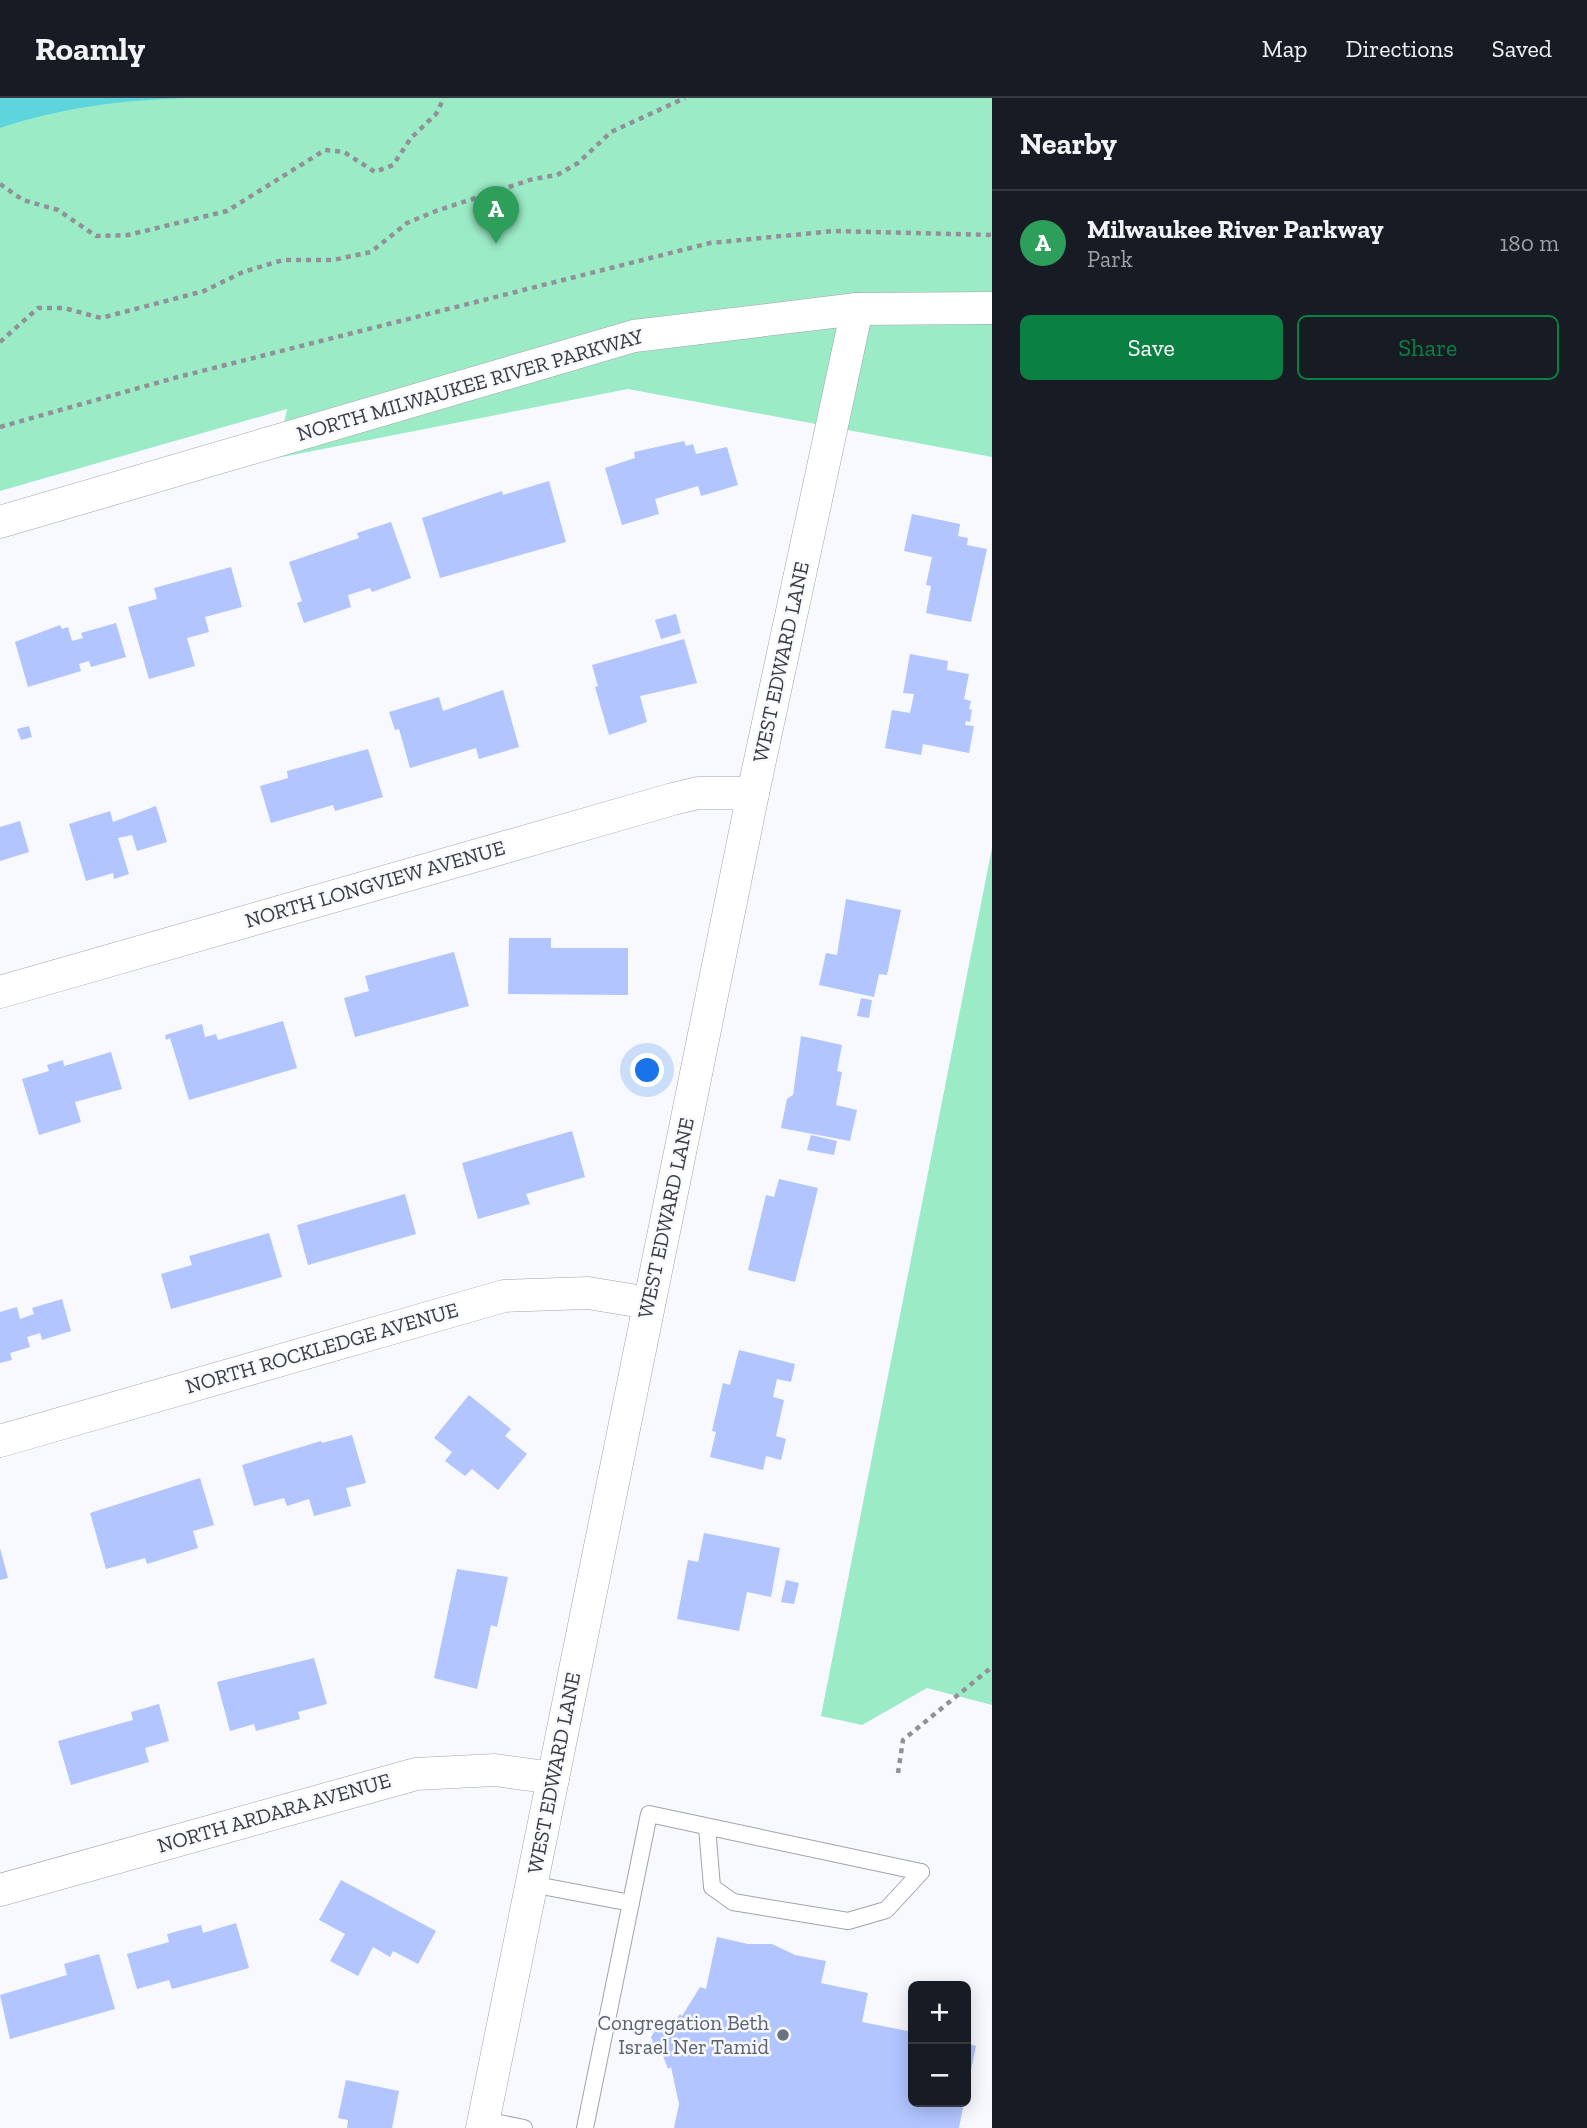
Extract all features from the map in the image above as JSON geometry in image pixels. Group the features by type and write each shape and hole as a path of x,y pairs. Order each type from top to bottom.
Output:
{"street":[{"name":"NORTH MILWAUKEE RIVER PARKWAY","path":"0,522 634,336 857,309 992,308"},
{"name":"WEST EDWARD LANE","path":"483,2124 753,793 857,309"},
{"name":"NORTH LONGVIEW AVENUE","path":"0,992 673,799 698,793 753,793"},
{"name":"NORTH ROCKLEDGE AVENUE","path":"0,1441 504,1296 588,1293 649,1303"},
{"name":"NORTH ARDARA AVENUE","path":"0,1890 416,1774 495,1770 553,1778"}],"lane":[{"path":"585,2128 649,1814 921,1872 886,1910 848,1921 733,1902 712,1887 707,1827"},
{"path":"531,1884 631,1903"},
{"path":"483,2124 524,2128"}],"path":[{"path":"0,184 23,200 58,210 96,236 128,235 227,211 325,150 344,152 375,172 393,164 411,138 436,114 444,98"},
{"path":"0,341 38,308 64,308 101,318 204,291 243,272 283,260 332,260 371,252 407,223 533,179 557,175 578,163 611,132 685,98"},
{"path":"0,427 178,377 710,243 834,231 992,235"},
{"path":"898,1773 903,1740 992,1667"}],"green space":[{"path":"0,98 992,98 992,457 628,389 277,458 287,409 0,491"},
{"path":"992,848 992,1705 927,1688 862,1725 821,1716"}],"water":[{"path":"0,98 189,98 93,106 0,128"}],"building":[{"path":"684,441 686,446 693,444 696,454 727,447 738,485 701,496 698,486 655,499 659,514 622,525 605,468 635,458 634,452"},
{"path":"549,481 566,542 440,578 422,518 502,491 503,495"},
{"path":"912,514 960,524 958,536 968,538 967,545 987,549 971,622 926,613 931,586 926,585 932,557 904,551"},
{"path":"391,522 411,578 372,592 370,588 348,595 351,607 304,623 297,603 302,601 289,562 359,538 357,533"},
{"path":"231,567 242,607 205,617 209,632 187,638 195,666 149,679 128,607 157,599 154,588"},
{"path":"676,614 681,633 661,639 655,620"},
{"path":"116,623 126,657 91,667 89,661 79,664 81,671 28,687 15,642 60,625 62,629 68,627 72,641 83,638 81,633"},
{"path":"684,639 697,683 640,696 647,722 609,735 595,687 598,686 592,665"},
{"path":"910,654 948,661 947,670 969,674 964,699 971,701 969,709 972,710 970,722 966,721 965,725 974,726 969,753 923,744 921,755 885,748 892,710 910,713 914,694 903,693"},
{"path":"503,690 519,747 479,759 476,748 410,768 399,729 395,730 389,712 439,697 443,711"},
{"path":"29,726 32,737 21,740 17,729"},
{"path":"368,749 383,797 335,811 333,805 271,823 260,786 288,778 287,771"},
{"path":"156,806 167,842 137,851 132,835 118,838 129,874 114,879 113,873 86,881 69,824 110,811 113,822"},
{"path":"20,821 29,852 0,861 0,827"},
{"path":"846,899 901,910 887,975 879,974 874,997 819,985 826,953 837,955"},
{"path":"509,938 551,938 551,948 628,948 628,995 508,994"},
{"path":"454,952 469,1006 355,1037 344,998 369,991 365,976"},
{"path":"861,998 872,1000 869,1018 857,1016"},
{"path":"283,1021 297,1068 189,1100 170,1038 166,1040 165,1035 202,1024 205,1037 216,1034 218,1040"},
{"path":"801,1036 842,1045 837,1071 842,1072 836,1105 857,1110 850,1141 781,1128 787,1099 793,1095"},
{"path":"111,1052 122,1089 75,1102 81,1122 39,1135 22,1079 49,1071 47,1065 63,1060 64,1066"},
{"path":"572,1131 585,1177 526,1194 530,1204 478,1219 462,1163"},
{"path":"811,1135 837,1141 834,1155 807,1150"},
{"path":"779,1179 818,1188 795,1282 748,1270 766,1195 774,1197"},
{"path":"405,1194 416,1234 308,1265 297,1225"},
{"path":"269,1233 282,1277 171,1309 161,1274 192,1265 189,1256"},
{"path":"62,1299 71,1331 42,1340 40,1333 27,1337 30,1347 10,1353 12,1360 0,1363 0,1312 17,1307 20,1319 34,1314 32,1308"},
{"path":"739,1350 795,1364 791,1382 777,1379 773,1397 784,1400 776,1436 786,1439 781,1460 766,1456 763,1470 710,1457 716,1432 712,1431 723,1383 730,1385"},
{"path":"469,1395 511,1429 505,1436 527,1454 498,1490 472,1469 465,1476 445,1461 452,1452 434,1438"},
{"path":"352,1435 366,1483 346,1488 351,1506 314,1516 309,1499 287,1506 284,1498 254,1506 242,1465 321,1441 322,1443"},
{"path":"200,1478 214,1525 193,1531 198,1548 147,1564 145,1558 106,1569 90,1513"},
{"path":"704,1533 780,1548 771,1597 747,1592 739,1631 677,1619 688,1560 698,1562"},
{"path":"0,1548 8,1578 0,1580"},
{"path":"457,1569 508,1577 497,1627 491,1625 477,1689 434,1678"},
{"path":"786,1580 799,1583 794,1604 781,1602"},
{"path":"314,1658 327,1704 298,1712 300,1719 256,1731 254,1724 230,1731 217,1682"},
{"path":"159,1704 169,1741 145,1748 149,1762 71,1785 58,1741 133,1720 131,1712"},
{"path":"341,1880 436,1931 418,1964 393,1951 390,1957 373,1947 358,1976 330,1961 345,1934 319,1920"},
{"path":"236,1923 249,1968 172,1989 169,1980 137,1989 127,1954 169,1942 167,1934 201,1925 203,1933"},
{"name":"Congregation Beth Israel Ner Tamid","path":"717,1937 748,1944 772,1944 795,1955 826,1961 821,1983 868,1993 862,2022 908,2031 908,2107 963,2107 959,2128 674,2128 679,2104 671,2067 668,2069 662,2053 658,2055 651,2037 656,2029 659,2032 672,2019 675,2021 680,2014 682,2016 700,1987 706,1989"},
{"path":"99,1954 115,2009 10,2039 0,1995 67,1975 64,1964"},
{"path":"971,2044 976,2046 971,2070"},
{"path":"346,2080 399,2091 392,2128 347,2128 348,2120 338,2118"}],"place":[{"name":"Milwaukee River Parkway","path":"496,244"},
{"name":"Congregation Beth Israel Ner Tamid","path":"783,2035"}]}
